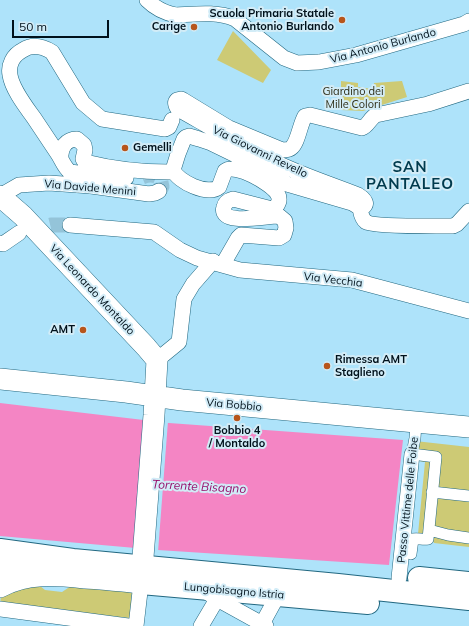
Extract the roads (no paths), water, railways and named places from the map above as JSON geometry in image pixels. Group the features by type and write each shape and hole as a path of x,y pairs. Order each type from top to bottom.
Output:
{"main road":[{"name":"Via Leonardo Montaldo","path":"0,196 23,216 157,360"},
{"path":"142,569 157,360"},
{"name":"Via Bobbio","path":"0,379 126,392 190,401 469,427"},
{"name":"Lungobisagno Istria","path":"0,550 42,557 115,564 142,569 365,588 405,585"},
{"path":"0,568 21,560 42,557"},
{"name":"Lungobisagno Istria","path":"0,587 24,577 38,575 142,569 209,593 278,594 469,614"},
{"path":"405,585 424,579 469,583"},
{"path":"405,585 469,599"}],"street":[{"name":"Via Antonio Burlando","path":"147,0 152,5 170,14 214,14 228,16 235,19 284,58 297,63 319,62 356,55 467,23"},
{"name":"Via Davide Menini","path":"126,178 70,172 24,103 12,82 9,74 11,61 16,55 30,46 46,48 52,52 83,103 102,119 165,129 169,127 172,120"},
{"name":"Via Giovanni Revello","path":"173,170 184,139 190,136 199,138 248,160 287,184 352,203 360,208 364,207 364,199 360,196 275,162 178,109 175,104 177,100 183,100 229,128 282,150 286,150 291,149 294,144 305,116 310,115 360,128 365,126 376,115 428,104 469,91"},
{"name":"Via Davide Menini","path":"61,158 64,145 71,140 77,139 84,145 85,150 83,159 85,162 133,171 169,172 173,170"},
{"path":"157,360 179,342 184,299 193,284 218,263 241,235 279,238 284,235 286,228 285,221 279,216 239,219 226,215 223,211 224,205 233,199 272,209 278,205 278,194 262,181 243,171 228,168 225,171 217,189 205,190 181,179 173,170"},
{"name":"Via Davide Menini","path":"0,196 19,185 49,183 91,186 149,194 159,191"},
{"path":"360,208 362,217 367,222 373,224 392,225 453,226 457,224 469,211"},
{"name":"Via Vecchia","path":"70,225 154,232 180,250 198,258 240,270 352,280 469,311"},
{"path":"0,243 3,244 18,233"},
{"name":"Passo Vittime delle Foibe","path":"405,585 412,454 416,422"},
{"path":"411,554 413,539 428,539 436,457 412,454"},
{"path":"432,492 469,496"},
{"path":"429,530 469,538"},
{"path":"136,626 142,569"},
{"path":"201,626 209,593 264,625 278,594"},
{"path":"0,609 128,626"}],"water":[{"name":"Torrente Bisagno","path":"0,403 169,423 403,440 389,565 158,550 0,536"}],"tunnel":[{"path":"142,177 151,175 160,178 162,187 159,191"},
{"path":"28,231 51,225 70,225"}],"place":[{"name":"Scuola Primaria Statale Antonio Burlando","path":"342,20"},
{"name":"Carige","path":"194,27"},
{"name":"Gemelli","path":"125,148"},
{"name":"AMT","path":"83,330"},
{"name":"Rimessa AMT Staglieno","path":"327,366"},
{"name":"Bobbio 4 / Montaldo","path":"237,418"}],"district":[{"name":"SAN PANTALEO","path":"410,176"}],"park label":[{"name":"Giardino dei Mille Colori","path":"353,98"}]}
